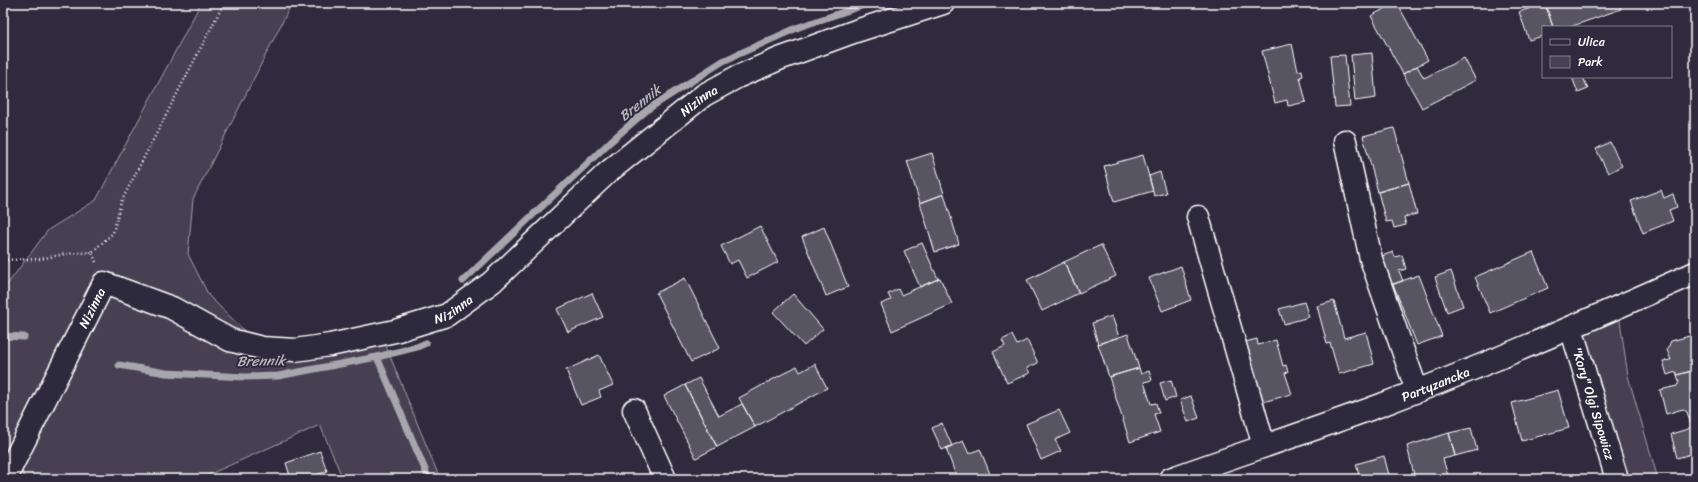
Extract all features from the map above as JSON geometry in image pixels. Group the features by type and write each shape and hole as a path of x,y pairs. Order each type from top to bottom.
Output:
{"street":[{"name":"Nizinna","path":"7,479 11,467 104,283 172,308 230,340 262,348 294,350 330,345 395,331 447,315 492,282 608,173 704,95 737,77 779,59 856,31 943,3"},
{"path":"1345,141 1371,259 1417,391"},
{"path":"1198,217 1264,446"},
{"name":"Partyzancka","path":"1170,479 1417,391 1571,328 1695,273"},
{"name":"\"Kory\" Olgi Sipowicz","path":"1571,328 1616,479"},
{"path":"634,410 665,479"}],"path":[{"path":"104,283 92,252 113,233 121,202 224,3"},
{"path":"3,260 40,259 64,254 80,254"}],"green space":[{"path":"201,3 292,3 193,199 188,254 209,296 262,348 381,334 440,479 343,479 320,425 199,479 25,479 17,456 3,479 3,290 48,230 96,200"},
{"path":"1618,307 1628,376 1658,479 1617,479 1571,328"}],"building":[{"path":"1397,3 1428,60 1403,74 1371,16"},
{"path":"1545,3 1619,3 1621,9 1573,26 1553,26"},
{"path":"1545,3 1553,26 1542,26 1542,36 1529,40 1519,12"},
{"path":"1292,44 1298,71 1302,70 1303,76 1300,77 1306,102 1288,106 1287,100 1275,103 1262,51"},
{"path":"1372,53 1376,98 1355,101 1351,55"},
{"path":"1345,55 1350,106 1335,107 1330,56"},
{"path":"1464,58 1476,80 1422,108 1403,74 1417,66 1424,78"},
{"path":"1572,78 1583,78 1588,89 1578,93"},
{"path":"1394,128 1409,183 1378,192 1363,136"},
{"path":"1610,142 1622,166 1608,173 1596,149"},
{"path":"932,153 944,194 920,203 907,161"},
{"path":"1143,155 1153,191 1114,202 1104,166"},
{"path":"1160,172 1166,193 1154,196 1149,176"},
{"path":"1409,183 1417,214 1404,217 1406,225 1394,228 1392,221 1386,222 1378,192"},
{"path":"1661,190 1664,198 1673,194 1677,207 1669,210 1673,221 1643,233 1631,201"},
{"path":"944,194 959,244 935,252 920,203"},
{"path":"760,226 778,262 747,278 738,260 730,264 721,246"},
{"path":"824,227 848,287 826,296 802,237"},
{"path":"922,243 938,279 920,287 904,251"},
{"path":"1101,245 1116,276 1079,293 1064,262"},
{"path":"1393,252 1395,257 1402,255 1406,269 1399,271 1403,281 1388,286 1379,257"},
{"path":"1533,252 1548,288 1490,313 1475,277"},
{"path":"1064,262 1079,293 1042,311 1027,280"},
{"path":"1181,266 1191,300 1162,311 1149,278"},
{"path":"1451,271 1463,306 1447,312 1435,277"},
{"path":"1419,275 1442,336 1417,345 1393,284"},
{"path":"685,278 720,348 691,362 656,293"},
{"path":"940,278 952,304 892,331 881,304 891,300 888,294 898,289 901,295"},
{"path":"592,293 603,317 568,332 557,309"},
{"path":"793,294 823,329 804,346 773,312"},
{"path":"1334,301 1344,338 1366,332 1374,364 1339,374 1330,343 1327,344 1317,306"},
{"path":"1304,302 1309,317 1284,324 1279,309"},
{"path":"1112,316 1119,337 1098,344 1092,323"},
{"path":"1695,331 1695,370 1677,375 1676,372 1667,375 1663,361 1671,360 1667,350 1671,341 1693,335 1691,332"},
{"path":"1128,334 1139,368 1109,377 1098,344"},
{"path":"1012,335 1017,345 1027,340 1038,363 1027,368 1030,373 1007,383 993,352 1005,346 1002,340"},
{"path":"1257,339 1258,345 1276,340 1283,366 1286,365 1288,372 1285,373 1292,394 1263,402 1245,342"},
{"path":"599,355 613,385 599,391 601,397 581,405 566,370"},
{"path":"815,364 827,388 755,427 739,398 797,366 800,372"},
{"path":"1139,368 1141,374 1149,371 1152,380 1144,382 1151,404 1156,403 1159,413 1154,414 1160,432 1130,442 1109,377"},
{"path":"1695,370 1695,417 1689,418 1687,412 1683,409 1666,414 1660,390 1677,386 1679,382 1677,375"},
{"path":"699,378 719,416 742,404 755,427 717,447 685,385"},
{"path":"1171,380 1176,397 1165,401 1160,383"},
{"path":"685,385 717,447 696,458 664,396"},
{"path":"1558,390 1569,428 1522,441 1512,403"},
{"path":"1191,396 1199,418 1188,422 1180,400"},
{"path":"1059,410 1070,433 1055,440 1061,451 1041,460 1026,424"},
{"path":"1695,417 1695,453 1677,458 1671,434 1688,429 1691,426 1689,418"},
{"path":"942,423 952,446 942,450 932,428"},
{"path":"1471,428 1477,450 1455,456 1449,433"},
{"path":"1449,433 1455,456 1443,459 1449,479 1415,479 1407,446"},
{"path":"963,441 969,454 980,449 992,479 957,479 946,448"},
{"path":"320,451 327,471 306,479 291,479 286,463"},
{"path":"1384,456 1390,479 1360,479 1356,464"}],"waterway":[{"name":"Brennik","path":"463,281 611,141 648,109 723,61 799,27 870,3"},
{"name":"Brennik","path":"3,336 24,337"},
{"name":"Brennik","path":"119,365 166,373 245,377 278,376 377,357 417,347 426,343"},
{"path":"377,357 429,479"}]}
